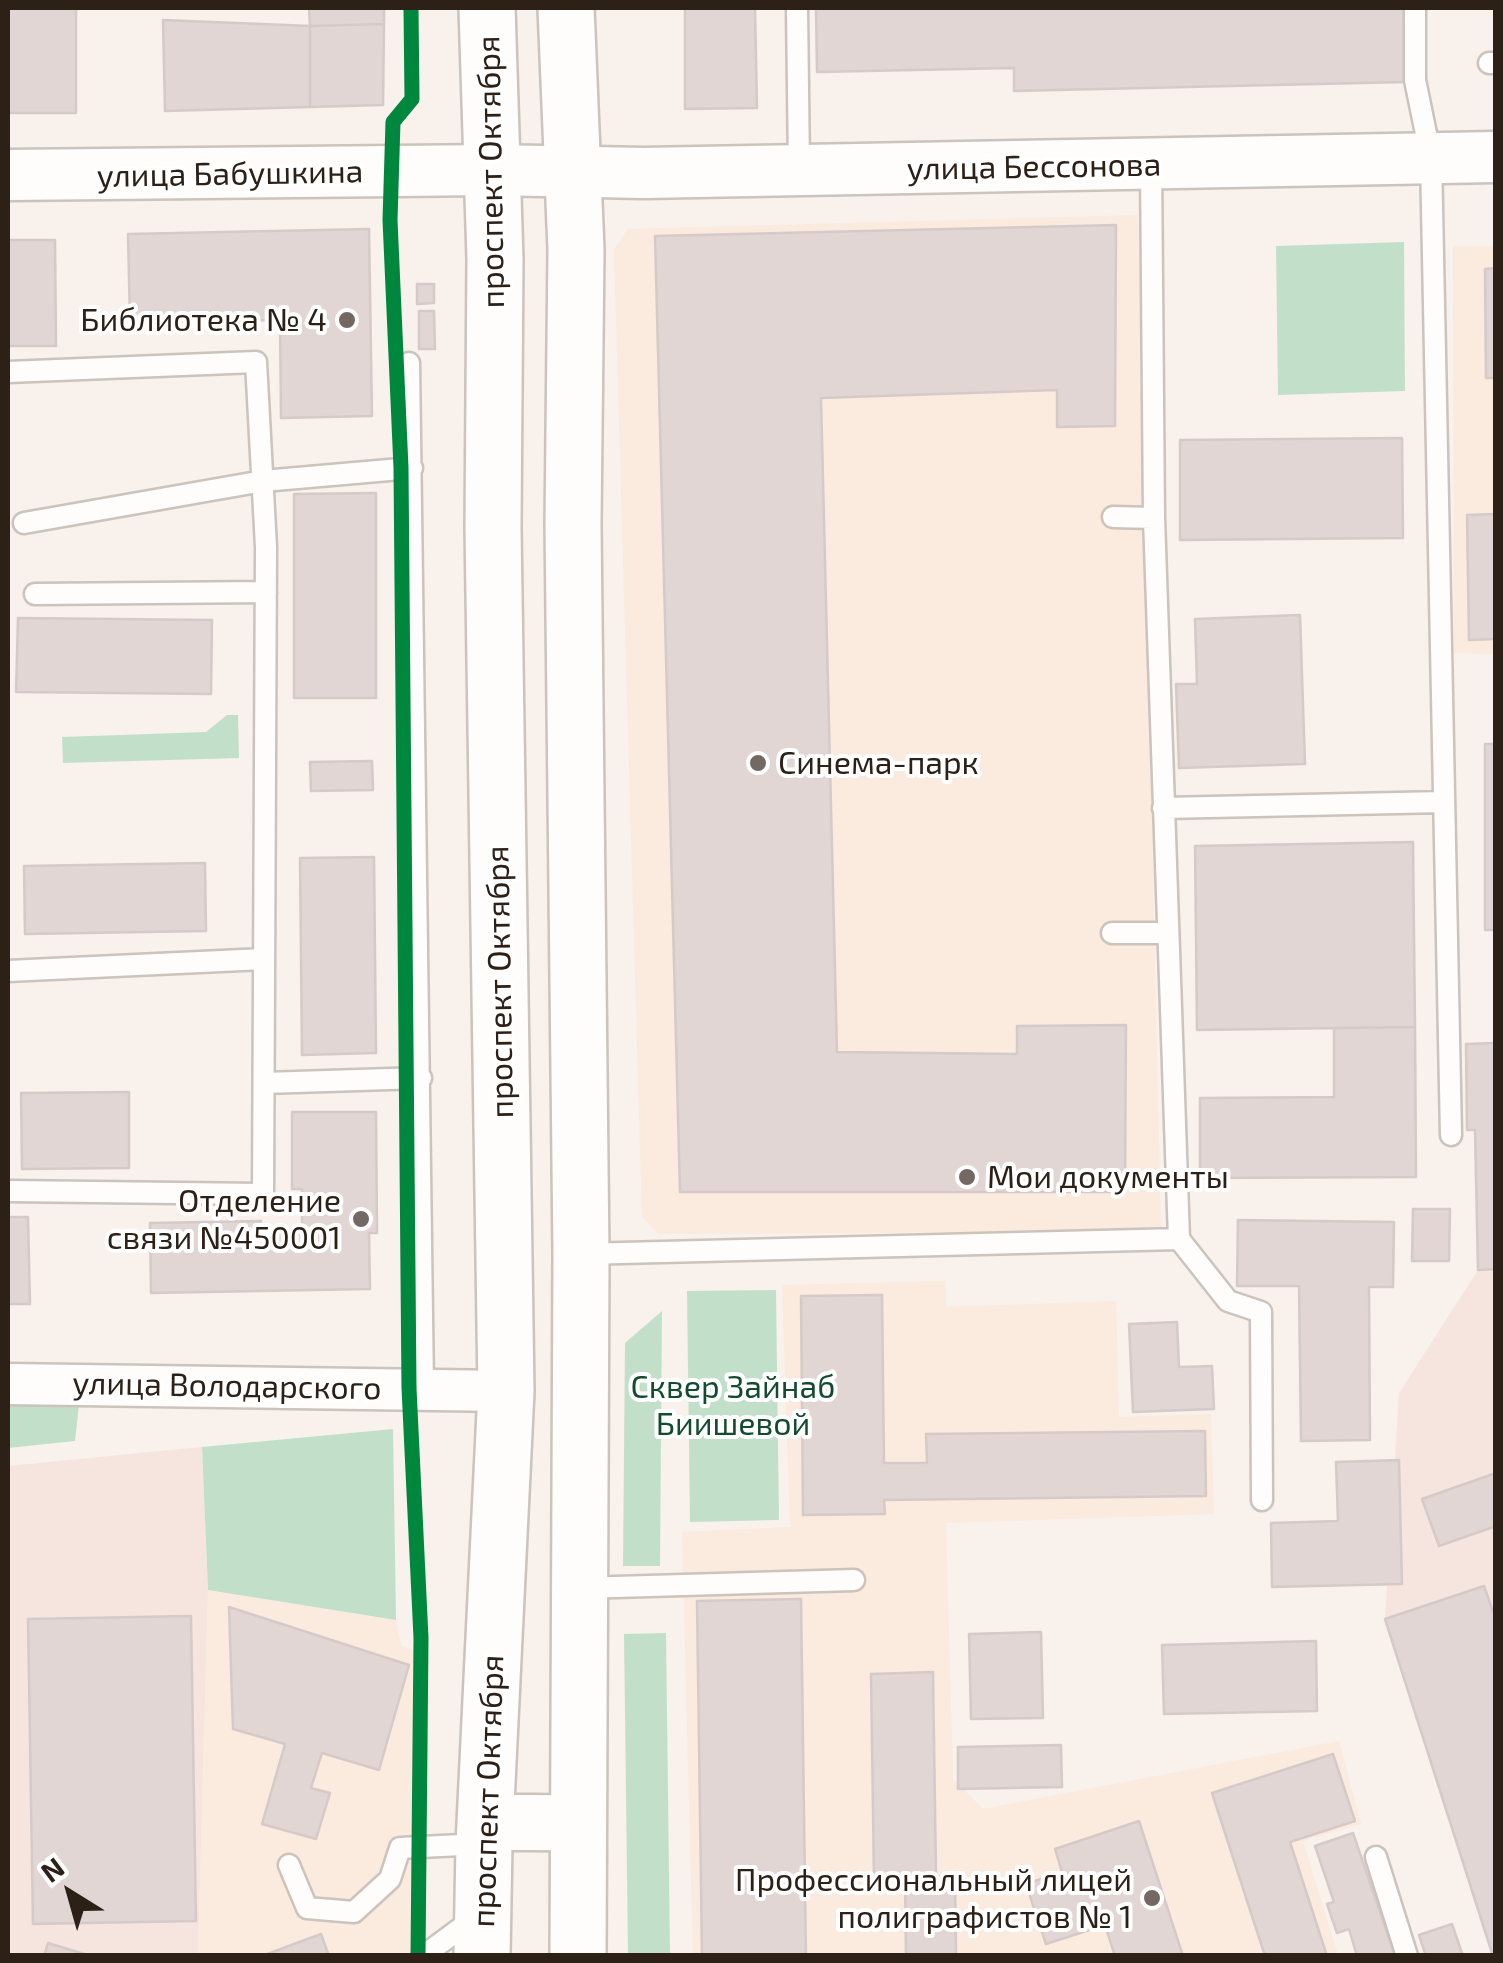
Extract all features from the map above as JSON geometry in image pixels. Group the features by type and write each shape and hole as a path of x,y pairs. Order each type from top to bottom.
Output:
{"main road":[{"name":"проспект Октября","path":"482,1934 506,1391 492,528 495,259 487,8"},
{"path":"566,8 576,250 573,524 581,1254 578,1956"},
{"path":"492,528 573,524"},
{"path":"485,1833 578,1823"}],"street":[{"name":"улица Бессонова","path":"573,171 799,171 1496,158"},
{"name":"улица Бабушкина","path":"8,175 573,171"},
{"name":"улица Володарского","path":"8,1384 506,1391"}],"lane":[{"path":"796,8 799,171"},
{"path":"1415,8 1416,80 1431,158 1451,1136"},
{"path":"1151,164 1154,518 1180,1239 1228,1302 1261,1312 1262,1500"},
{"path":"8,372 256,362 266,592 264,1194 8,1191"},
{"path":"408,363 423,1388"},
{"path":"24,523 263,481 412,468"},
{"path":"1113,517 1154,518"},
{"path":"35,594 266,592"},
{"path":"1164,808 1444,802"},
{"path":"1112,933 1168,934"},
{"path":"8,971 264,959"},
{"path":"264,1083 421,1078"},
{"path":"581,1254 1180,1239"},
{"path":"580,1588 854,1580"},
{"path":"289,1865 307,1908 354,1912 390,1880 400,1848 485,1833"},
{"path":"1376,1857 1408,1956"},
{"path":"423,1956 482,1934"}],"shaded area":[{"path":"1138,215 1161,1231 658,1234 642,1216 614,249 628,229"},
{"path":"1453,246 1495,246 1495,654 1454,653"},
{"path":"1495,1043 1495,1955 1491,1955 1385,1619 1399,1393 1478,1270 1475,1131 1467,1130 1466,1044"},
{"path":"945,1281 946,1307 1116,1301 1119,1417 1211,1414 1214,1514 946,1523 953,1779 983,1809 1339,1741 1361,1824 1303,1841 1338,1955 693,1955 682,1532 790,1527 782,1285"},
{"path":"202,1447 208,1590 198,1955 8,1956 8,1466"},
{"path":"208,1590 396,1620 401,1646 413,1650 414,1955 198,1956"}],"green space":[{"path":"1404,242 1405,391 1278,395 1276,246"},
{"path":"227,715 238,715 239,758 63,763 62,737 206,732"},
{"name":"Сквер Зайнаб Биишевой","path":"776,1290 779,1520 690,1522 687,1291"},
{"path":"662,1311 660,1566 623,1566 625,1343"},
{"path":"8,1404 79,1405 75,1441 8,1448"},
{"path":"393,1429 396,1620 208,1590 202,1447"},
{"path":"666,1633 670,1955 628,1955 624,1634"}],"building":[{"path":"8,8 76,8 76,113 8,113"},
{"path":"309,8 384,8 384,24 310,26"},
{"path":"685,8 755,8 757,108 685,109"},
{"path":"816,8 1404,8 1405,82 1014,91 1014,68 817,72"},
{"path":"163,20 310,26 310,107 165,111"},
{"path":"384,24 383,105 310,107 310,26"},
{"path":"1116,225 1115,426 1057,427 1057,390 821,398 837,1052 1017,1054 1017,1026 1126,1025 1125,1192 680,1192 655,236"},
{"path":"369,229 372,416 281,418 280,320 130,323 128,234"},
{"path":"8,240 55,240 56,346 8,346"},
{"path":"1496,268 1496,378 1486,378 1485,269"},
{"path":"417,284 434,284 434,303 417,304"},
{"path":"419,311 434,311 435,349 419,349"},
{"path":"1402,438 1403,538 1180,540 1180,440"},
{"path":"376,493 376,698 294,698 294,494"},
{"path":"1496,514 1496,639 1469,640 1467,515"},
{"path":"1300,615 1305,764 1179,768 1176,684 1197,684 1195,619"},
{"path":"18,618 212,620 211,694 16,692"},
{"path":"1485,744 1496,744 1496,930 1485,930"},
{"path":"372,761 373,790 311,791 310,762"},
{"path":"1413,842 1415,1027 1197,1030 1195,846"},
{"path":"374,857 376,1053 302,1055 300,858"},
{"path":"205,863 206,931 25,934 24,866"},
{"path":"1415,1027 1416,1177 1200,1178 1200,1098 1334,1097 1334,1028"},
{"path":"1496,1043 1496,1269 1478,1270 1475,1130 1467,1130 1466,1044"},
{"path":"129,1092 129,1168 22,1169 21,1093"},
{"path":"292,1112 376,1112 377,1233 369,1233 370,1289 151,1293 150,1223 261,1221 261,1234 302,1233 302,1189 292,1189"},
{"path":"1413,1209 1450,1209 1449,1261 1412,1261"},
{"path":"8,1217 28,1217 30,1304 8,1304"},
{"path":"1238,1220 1394,1222 1393,1287 1369,1287 1370,1440 1301,1441 1299,1286 1237,1286"},
{"path":"882,1295 884,1463 927,1463 926,1434 1205,1431 1206,1496 884,1500 885,1514 803,1515 801,1296"},
{"path":"1177,1322 1179,1367 1212,1366 1214,1409 1133,1412 1129,1324"},
{"path":"1399,1460 1402,1584 1272,1587 1271,1523 1338,1521 1336,1462"},
{"path":"1496,1473 1496,1526 1439,1546 1422,1499"},
{"path":"1484,1586 1496,1620 1496,1956 1385,1619"},
{"path":"801,1599 806,1956 702,1956 697,1601"},
{"path":"229,1607 409,1665 379,1770 322,1753 311,1788 330,1793 316,1839 262,1824 285,1744 233,1729"},
{"path":"191,1616 196,1921 33,1924 28,1619"},
{"path":"1041,1632 1043,1718 971,1719 969,1634"},
{"path":"1316,1641 1317,1711 1164,1714 1162,1645"},
{"path":"933,1672 936,1876 955,1876 956,1956 906,1956 905,1878 874,1879 871,1674"},
{"path":"1061,1745 1062,1787 958,1789 958,1747"},
{"path":"1333,1754 1355,1821 1290,1842 1327,1956 1265,1956 1212,1793"},
{"path":"1139,1821 1183,1956 1115,1956 1105,1925 1046,1944 1026,1884 1062,1872 1055,1849"},
{"path":"1353,1833 1395,1956 1357,1956 1349,1929 1337,1933 1327,1904 1334,1902 1315,1846"},
{"path":"1452,1924 1463,1956 1426,1956 1419,1935"},
{"path":"321,1934 329,1956 262,1956"},
{"path":"48,1943 91,1956 44,1956"}],"cycle path":[{"path":"411,8 412,99 393,122 390,220 401,468 409,1388 421,1638 418,1956"}],"place":[{"name":"Библиотека № 4","path":"347,320"},
{"name":"Синема-парк","path":"758,763"},
{"name":"Мои документы","path":"967,1177"},
{"name":"Отделение связи №450001","path":"361,1219"},
{"name":"Профессиональный лицей полиграфистов № 1","path":"1152,1898"}]}
